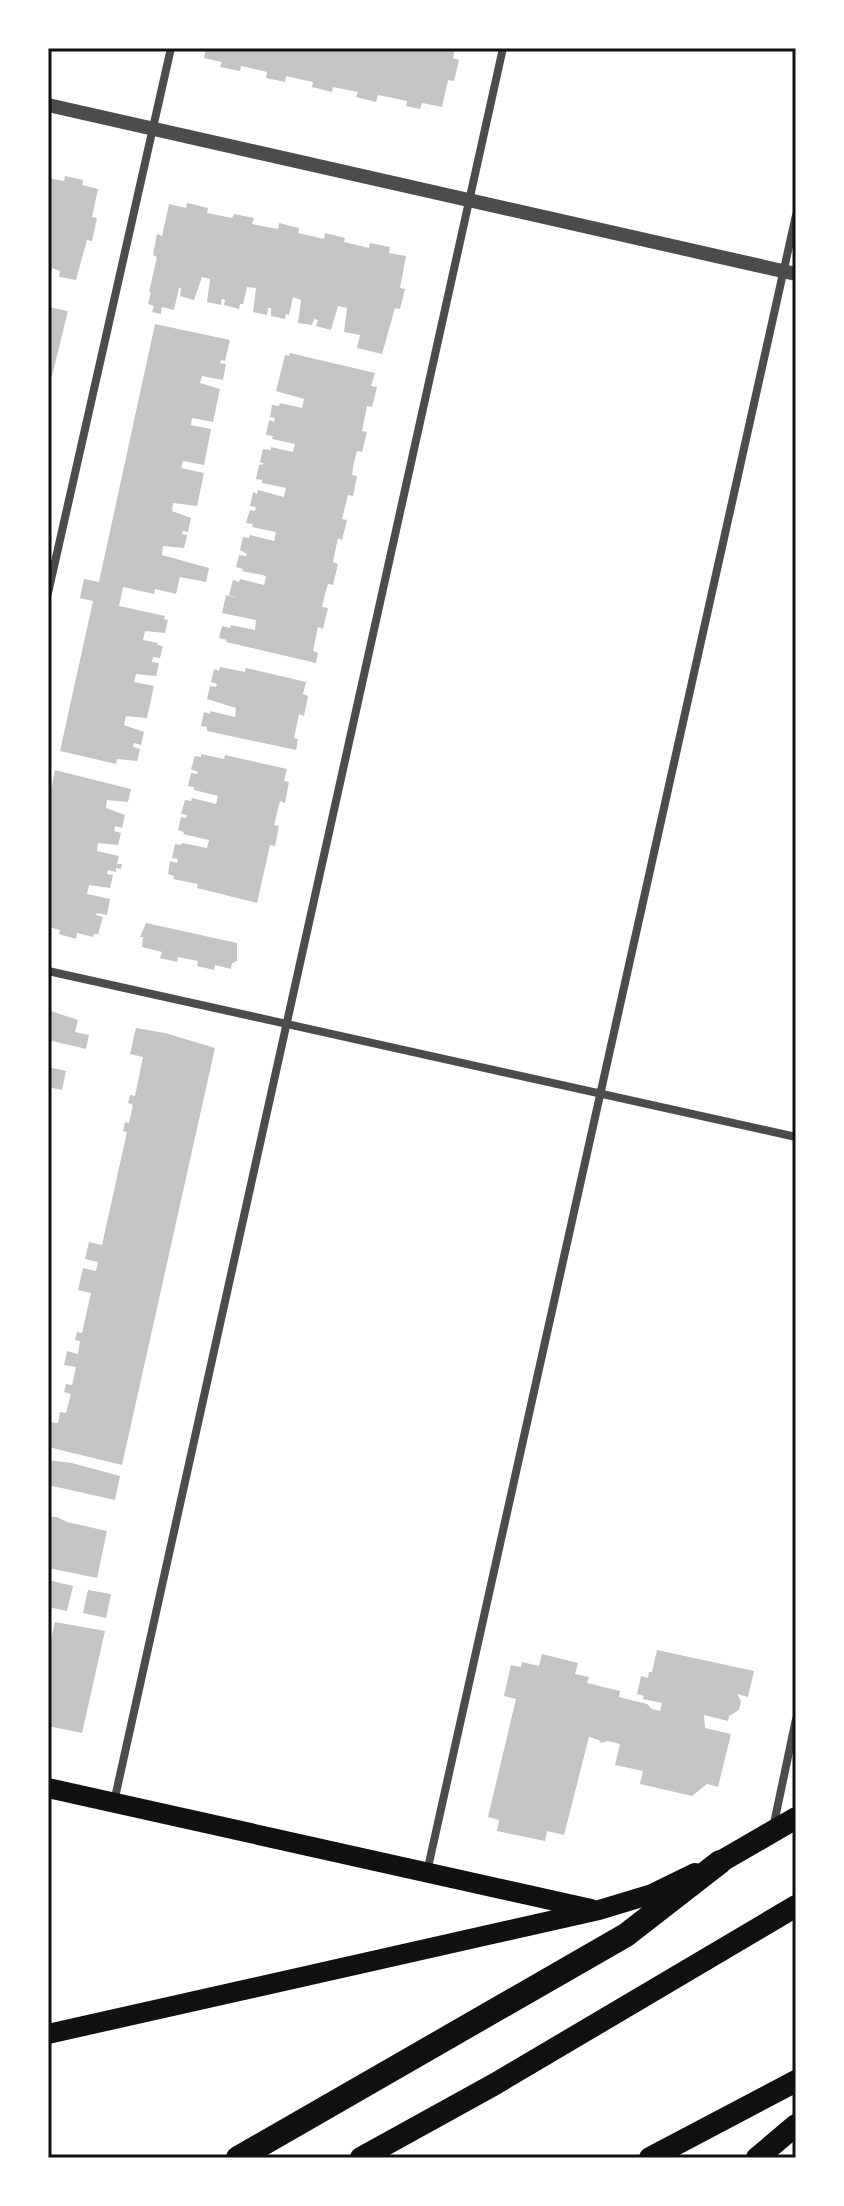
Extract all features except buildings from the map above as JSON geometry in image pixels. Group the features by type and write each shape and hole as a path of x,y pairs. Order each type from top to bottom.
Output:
{"highway":[{"path":"238,2158 626,1935 720,1862 796,1818"},
{"path":"361,2158 495,2084 796,1906"},
{"path":"650,2158 796,2081"},
{"path":"757,2158 796,2125"}],"main road":[{"path":"48,1788 599,1910"},
{"path":"48,2034 599,1910 652,1894 720,1862"}],"street":[{"path":"48,593 171,48"},
{"path":"114,1803 503,48"},
{"path":"48,105 790,273"},
{"path":"427,1872 601,1094 790,273 796,215"},
{"path":"48,971 796,1137"},
{"path":"772,1832 796,1719"}]}
